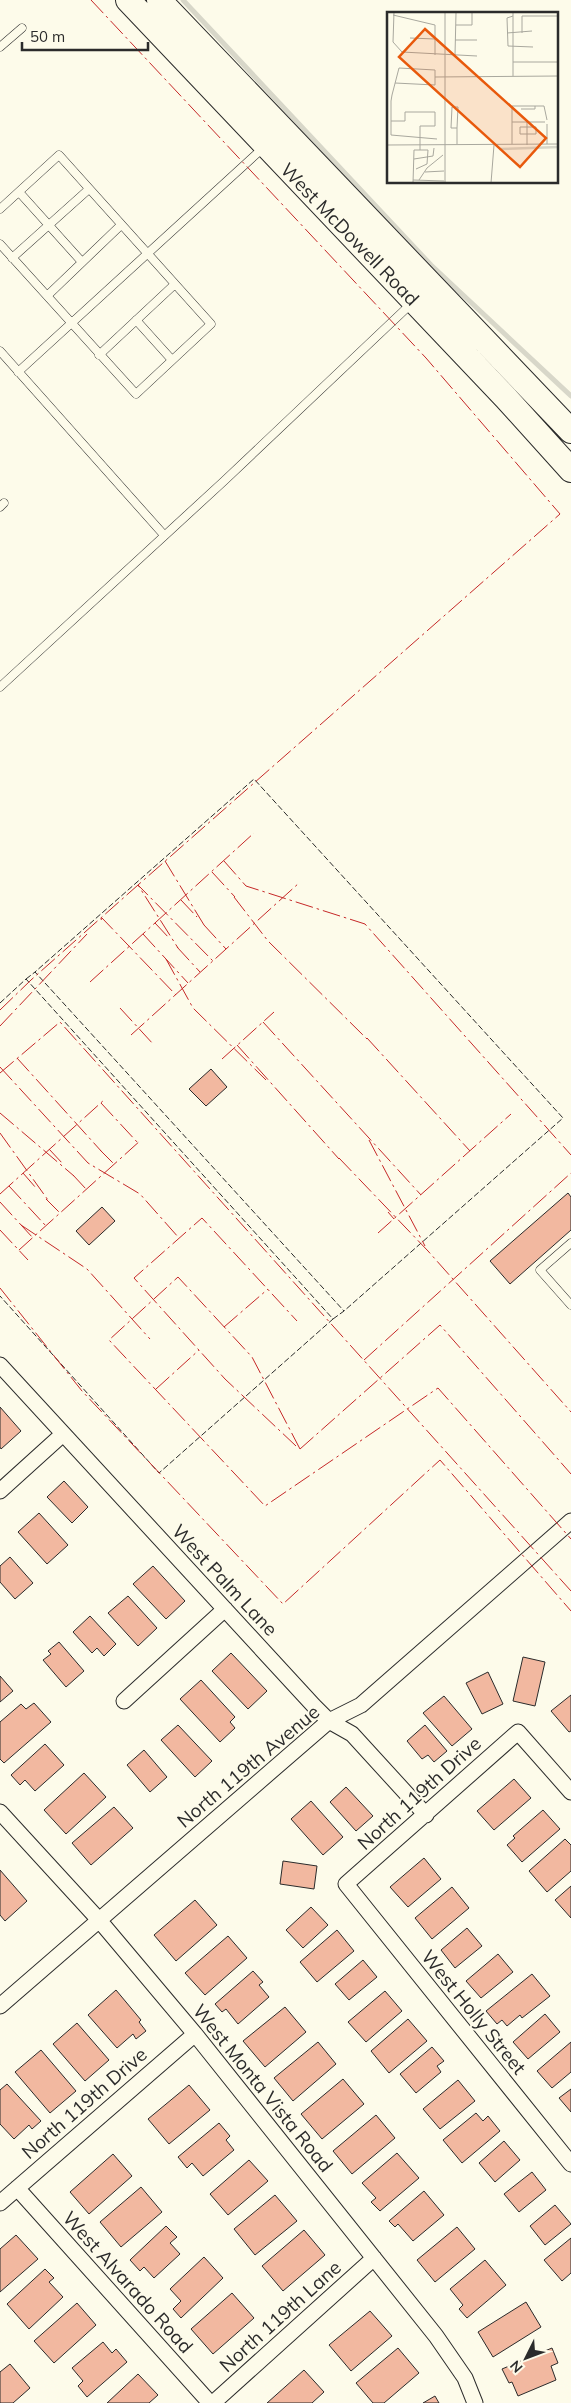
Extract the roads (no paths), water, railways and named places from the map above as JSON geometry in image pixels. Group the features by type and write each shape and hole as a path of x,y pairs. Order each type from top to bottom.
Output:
{"main road":[{"name":"West McDowell Road","path":"128,0 414,301 571,470"},
{"name":"West McDowell Road","path":"159,0 571,431"}],"street":[{"name":"West Palm Lane","path":"0,1365 330,1721 352,1734 426,1815"},
{"path":"0,1491 63,1434"},
{"name":"North 119th Avenue","path":"0,2006 330,1721 361,1705 571,1521"},
{"path":"124,1701 225,1609"},
{"name":"North 119th Drive","path":"346,1884 518,1732 571,1792"},
{"name":"West Monta Vista Road","path":"0,1812 99,1920 194,2034 374,2258 460,2371 475,2403"},
{"name":"West Holly Street","path":"346,1884 571,2164"},
{"name":"North 119th Drive","path":"0,2203 194,2034"},
{"name":"West Alvarado Road","path":"17,2188 212,2403"},
{"name":"North 119th Lane","path":"212,2403 374,2258"}],"lane":[{"path":"0,47 22,28"},
{"path":"18,372 266,145"},
{"path":"0,209 59,155 210,324 136,394 70,324 0,244"},
{"path":"12,258 89,189"},
{"path":"19,192 82,262"},
{"path":"47,296 121,225"},
{"path":"99,354 175,284"},
{"path":"0,686 414,301"},
{"path":"136,320 172,360"},
{"path":"0,351 164,535"},
{"path":"571,1243 540,1270 571,1305"}],"waterway":[{"path":"183,0 431,265 571,396"}]}
